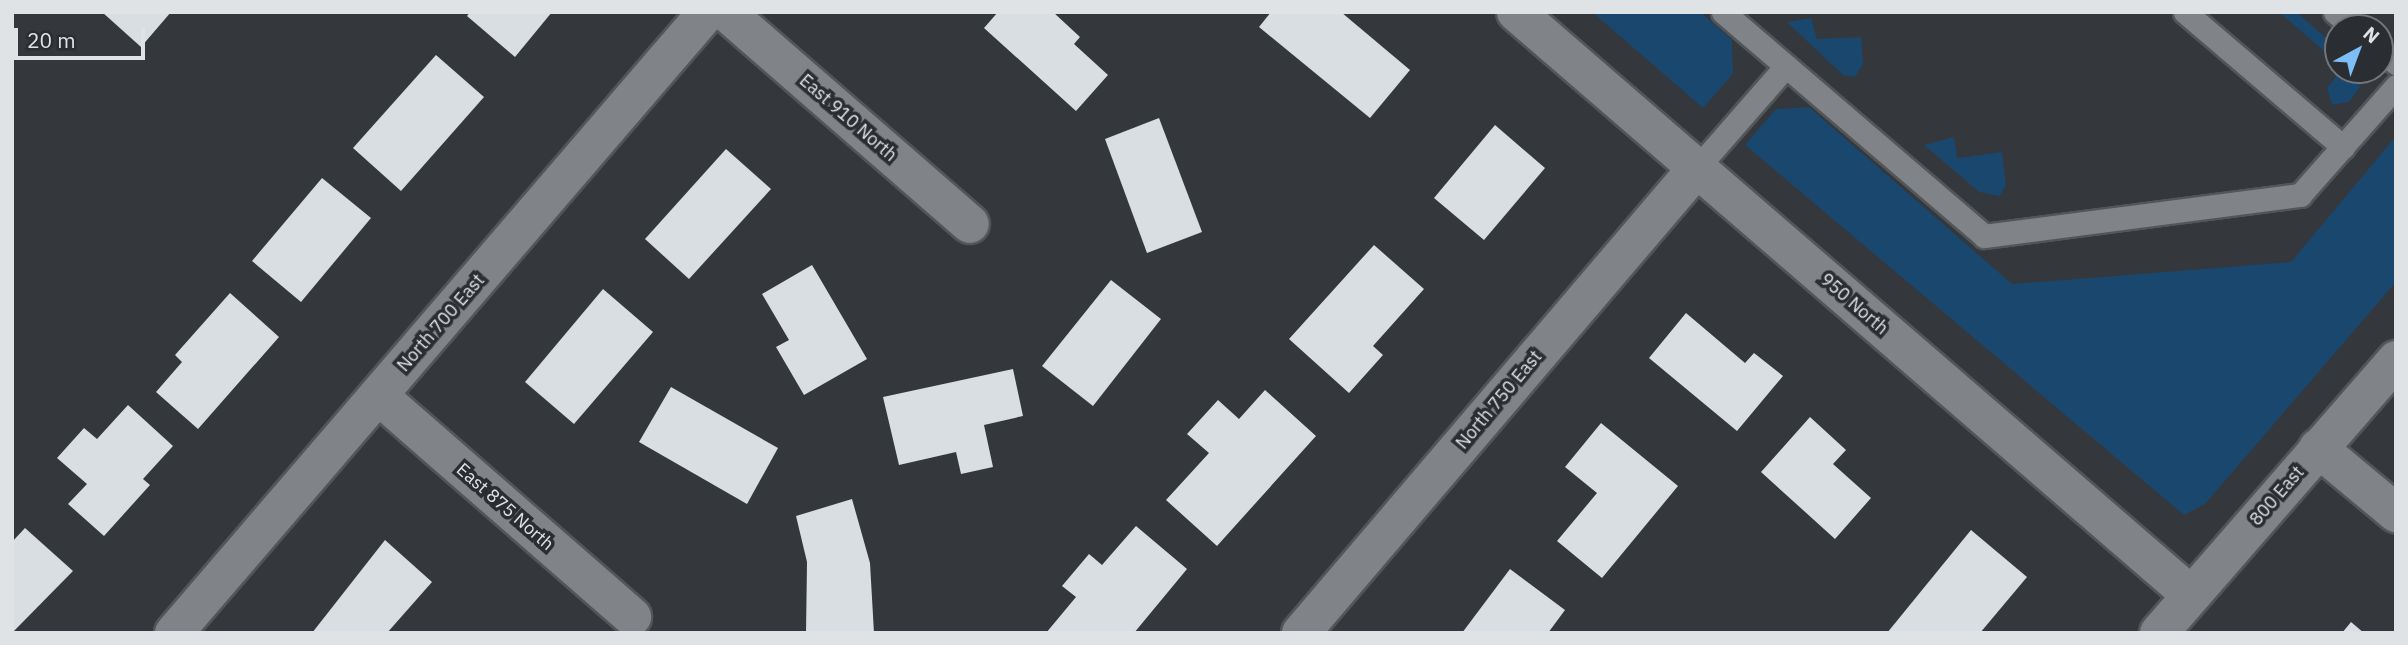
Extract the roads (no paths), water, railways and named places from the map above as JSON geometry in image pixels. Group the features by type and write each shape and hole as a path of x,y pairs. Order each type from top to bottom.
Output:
{"street":[{"name":"North 700 East","path":"174,633 707,12"},
{"name":"East 910 North","path":"726,12 970,224"},
{"name":"950 North","path":"1517,12 2191,595"},
{"name":"North 750 East","path":"1301,633 1697,168"},
{"name":"800 East","path":"2159,633 2396,360"},
{"name":"East 875 North","path":"379,396 632,617"},
{"path":"2318,448 2396,513"}],"lane":[{"path":"1723,12 1984,236 2300,195 2396,86"},
{"path":"2185,12 2343,147"},
{"path":"1697,168 1786,66"}]}
